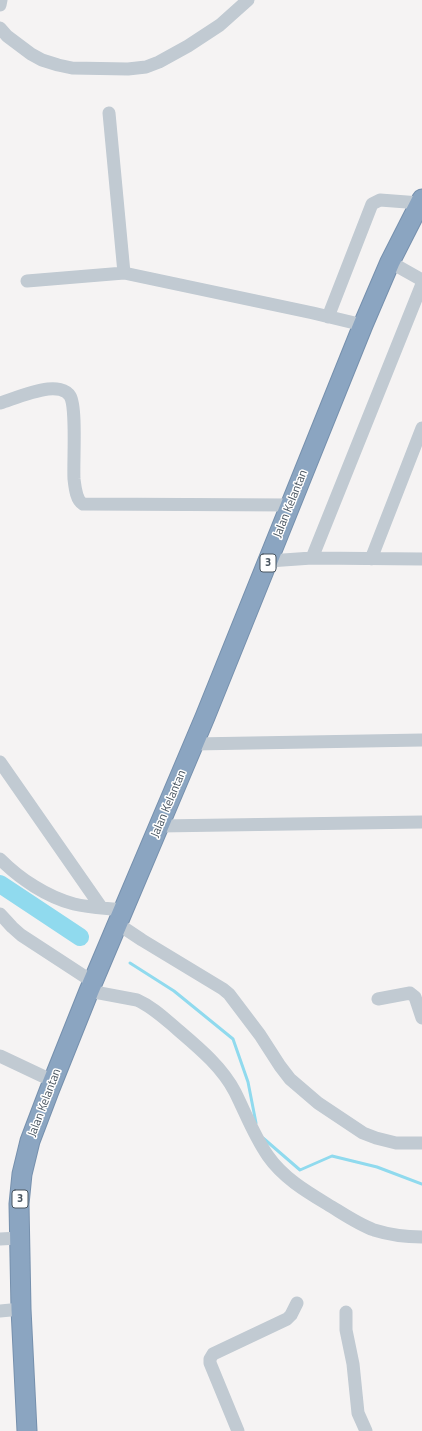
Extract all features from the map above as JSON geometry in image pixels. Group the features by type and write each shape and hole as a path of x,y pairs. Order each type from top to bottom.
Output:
{"highway":[{"name":"Jalan Kelantan","path":"27,1431 21,1309 19,1204 22,1174 30,1141 52,1081 194,744 363,325 390,262 421,201"}],"street":[{"path":"0,5 1,0"},
{"path":"0,28 7,36 31,54 42,60 58,65 72,68 128,69 146,67 188,46 220,25 248,0"},
{"path":"109,113 124,273"},
{"path":"328,317 372,204 380,200 421,201"},
{"path":"390,262 422,280"},
{"path":"27,281 124,273 363,325"},
{"path":"312,558 422,284"},
{"path":"0,403 48,389 66,391 70,396 74,412 73,452 75,487 79,501 83,504 291,505"},
{"path":"372,558 422,428"},
{"path":"269,561 312,558 422,559"},
{"path":"194,744 422,740"},
{"path":"0,762 101,907 120,920 142,940 229,994 290,1078 318,1103 358,1130 376,1138 396,1143 422,1143"},
{"path":"160,826 422,822"},
{"path":"0,859 18,876 48,893 74,904 101,907"},
{"path":"0,914 21,935 92,984 144,1003 158,1012 205,1054 227,1079 236,1093 260,1144 269,1158 280,1170 297,1184 347,1216 374,1230 405,1237 422,1237"},
{"path":"378,999 410,992 415,997 422,1018"},
{"path":"0,1056 52,1081"},
{"path":"0,1239 19,1238"},
{"path":"238,1431 210,1363 210,1359 213,1354 287,1319 292,1315 297,1303"},
{"path":"0,1311 21,1309"},
{"path":"346,1312 346,1330 358,1413 366,1431"}],"waterway":[{"path":"0,884 80,937"},
{"path":"130,963 174,991 233,1039 248,1082 256,1123"},
{"path":"263,1138 300,1170 332,1156 377,1167 422,1184"}]}
